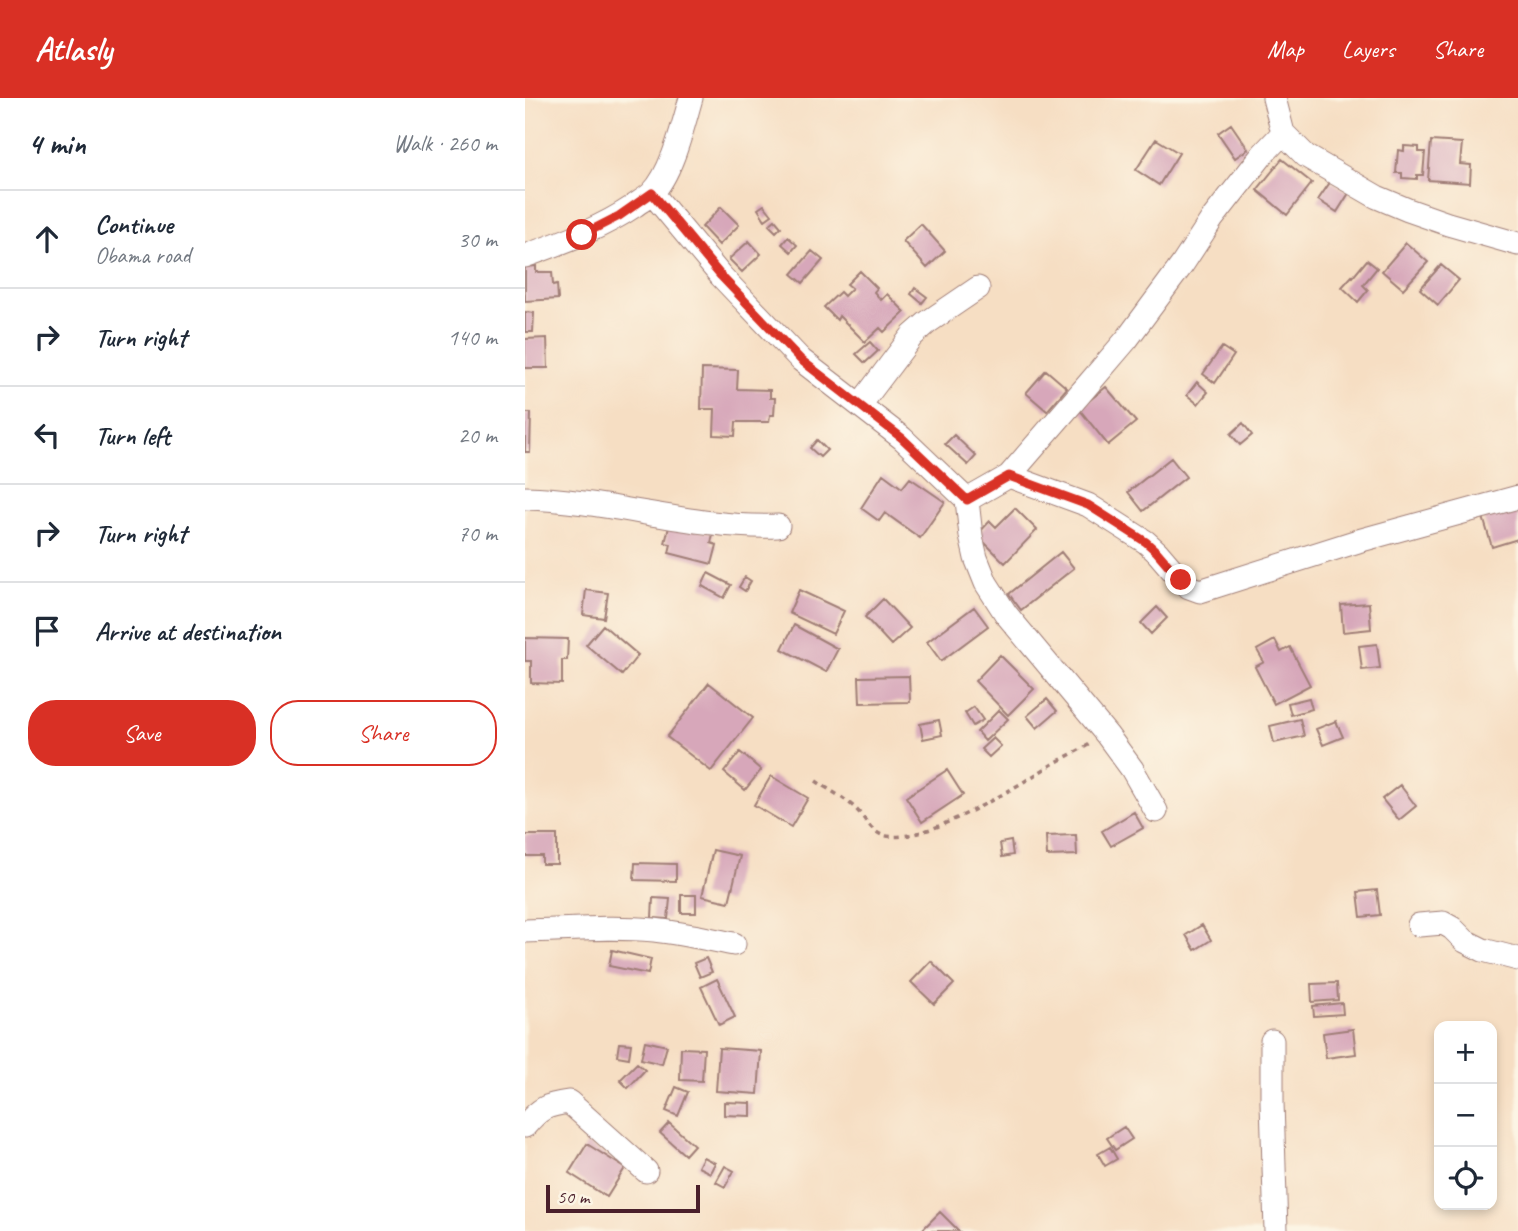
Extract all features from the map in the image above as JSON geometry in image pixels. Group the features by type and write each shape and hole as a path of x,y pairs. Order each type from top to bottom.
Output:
{"street":[{"path":"525,256 582,235 619,216 652,193 663,177 676,147 691,98"},
{"path":"1274,98 1283,133 1306,156 1377,197 1408,210 1518,244"},
{"path":"967,500 1009,476 1127,339 1182,265 1212,219 1283,133"},
{"path":"652,193 721,276 801,360 902,438 967,500 976,558 986,583 1006,614 1107,735 1132,769 1156,811"},
{"path":"860,405 912,336 928,321 978,288"},
{"path":"1009,476 1088,505 1146,542 1181,580 1200,591 1358,541 1518,496"},
{"path":"525,498 589,504 749,527 778,526"},
{"path":"1419,925 1443,923 1483,950 1518,959"},
{"path":"525,930 653,930 734,944"},
{"path":"1272,1041 1276,1231"},
{"path":"525,1126 542,1108 550,1104 569,1102 646,1171"}],"path":[{"path":"816,782 855,808 879,834 892,837 920,832 977,809 1107,735"}],"building":[{"path":"1231,124 1248,149 1235,158 1218,133"},
{"path":"1156,139 1179,153 1159,185 1136,170"},
{"path":"1431,141 1462,143 1460,164 1471,165 1470,183 1428,180"},
{"path":"1404,146 1419,147 1419,152 1425,152 1423,175 1417,175 1417,179 1402,178 1402,173 1396,173 1398,150 1404,151"},
{"path":"1282,159 1312,183 1287,215 1257,190"},
{"path":"1331,181 1349,193 1337,212 1318,200"},
{"path":"764,205 772,215 765,220 758,209"},
{"path":"721,207 739,225 719,245 702,227"},
{"path":"775,220 781,227 776,232 769,225"},
{"path":"921,224 945,251 927,268 903,241"},
{"path":"788,237 797,245 791,252 782,244"},
{"path":"749,241 761,254 742,272 729,259"},
{"path":"1406,243 1428,262 1403,289 1382,271"},
{"path":"812,251 823,260 803,283 792,274"},
{"path":"1367,260 1377,268 1363,285 1368,290 1358,302 1342,287"},
{"path":"1441,265 1459,280 1438,305 1420,289"},
{"path":"536,266 536,272 552,272 553,285 557,284 558,299 525,301 525,267"},
{"path":"860,271 877,288 874,292 881,300 887,294 905,312 884,332 880,328 865,342 839,316 837,320 824,307 840,292 844,296 852,288 847,284"},
{"path":"915,288 927,297 922,303 911,294"},
{"path":"525,312 534,313 533,332 525,332"},
{"path":"547,338 548,368 525,368 525,339"},
{"path":"870,342 878,351 865,363 856,354"},
{"path":"1222,347 1234,355 1215,383 1203,374"},
{"path":"702,369 738,370 737,389 770,390 770,398 775,398 774,415 770,415 769,422 736,422 735,436 714,435 715,409 701,409"},
{"path":"1046,370 1067,388 1047,411 1026,393"},
{"path":"1197,382 1208,392 1198,404 1187,395"},
{"path":"1106,387 1136,422 1108,445 1079,409"},
{"path":"525,413 531,413 530,452 525,452"},
{"path":"1243,423 1252,435 1240,445 1231,434"},
{"path":"954,435 976,456 968,465 945,444"},
{"path":"817,440 827,450 820,457 810,448"},
{"path":"1171,458 1186,477 1143,511 1128,492"},
{"path":"883,474 902,488 910,478 945,502 920,538 885,513 879,521 861,508"},
{"path":"1518,506 1518,539 1492,547 1483,517"},
{"path":"1015,508 1037,530 1005,563 977,535 990,521 996,527"},
{"path":"670,523 713,534 711,543 717,545 712,564 669,553 671,544 665,543"},
{"path":"1061,552 1074,568 1021,610 1009,594"},
{"path":"708,573 731,585 724,598 702,586"},
{"path":"745,577 751,581 745,591 739,587"},
{"path":"586,590 608,593 604,618 583,615"},
{"path":"799,590 844,611 833,634 789,613"},
{"path":"883,599 910,628 891,645 865,617"},
{"path":"1369,603 1371,629 1343,632 1341,605"},
{"path":"974,607 988,626 941,661 927,642"},
{"path":"1157,607 1167,618 1151,634 1141,623"},
{"path":"603,625 638,655 622,675 586,645"},
{"path":"794,625 838,649 826,672 782,649"},
{"path":"525,638 568,639 567,660 562,660 562,684 531,683 531,661 525,661"},
{"path":"1275,640 1281,652 1290,647 1310,685 1274,704 1255,667 1264,662 1257,650"},
{"path":"1377,644 1380,668 1362,670 1359,646"},
{"path":"1000,655 1034,689 1008,715 975,681"},
{"path":"909,676 910,702 860,703 859,677"},
{"path":"709,683 753,718 711,771 667,737"},
{"path":"1309,698 1312,709 1291,715 1288,703"},
{"path":"1047,699 1057,711 1037,728 1027,716"},
{"path":"974,707 983,720 973,726 965,713"},
{"path":"999,710 1008,719 985,741 977,732"},
{"path":"1300,719 1304,736 1274,743 1270,726"},
{"path":"939,720 942,735 923,739 920,724"},
{"path":"1336,721 1343,737 1323,745 1316,729"},
{"path":"993,738 1001,746 989,757 981,749"},
{"path":"740,752 761,770 745,790 724,772"},
{"path":"947,770 963,795 922,822 906,797"},
{"path":"771,776 808,798 791,827 754,805"},
{"path":"1400,785 1416,806 1399,820 1382,799"},
{"path":"1134,812 1143,828 1111,846 1102,831"},
{"path":"525,835 557,835 557,864 542,864 542,856 525,856"},
{"path":"1076,835 1077,855 1047,856 1046,836"},
{"path":"1011,841 1013,855 1002,857 1000,843"},
{"path":"713,850 740,856 729,902 702,896"},
{"path":"635,863 676,864 676,881 634,880"},
{"path":"1377,890 1380,915 1361,917 1358,892"},
{"path":"681,895 696,895 696,913 681,913"},
{"path":"653,898 670,899 668,919 652,918"},
{"path":"1202,925 1211,940 1195,950 1186,935"},
{"path":"612,950 651,959 648,974 609,966"},
{"path":"706,958 712,972 700,977 694,963"},
{"path":"931,961 954,984 934,1004 911,982"},
{"path":"717,979 735,1017 719,1025 701,987"},
{"path":"1337,983 1338,1000 1312,1002 1311,984"},
{"path":"1342,1003 1343,1014 1314,1016 1313,1006"},
{"path":"1353,1029 1356,1054 1326,1058 1323,1033"},
{"path":"645,1041 667,1046 662,1064 641,1059"},
{"path":"619,1043 631,1044 629,1058 617,1056"},
{"path":"681,1048 704,1049 702,1081 680,1080"},
{"path":"719,1048 761,1051 758,1094 716,1091"},
{"path":"637,1063 645,1070 628,1088 620,1080"},
{"path":"676,1087 688,1092 678,1116 666,1111"},
{"path":"724,1102 751,1103 751,1116 724,1115"},
{"path":"669,1123 694,1145 685,1155 660,1133"},
{"path":"1124,1127 1132,1139 1115,1150 1107,1138"},
{"path":"587,1144 625,1168 607,1197 569,1173"},
{"path":"1110,1147 1117,1159 1105,1166 1098,1154"},
{"path":"703,1157 715,1163 710,1173 698,1167"},
{"path":"725,1166 734,1171 725,1187 716,1182"},
{"path":"940,1212 959,1231 921,1231"}],"route":[{"path":"582,235 619,216 652,193 721,276 801,360 902,438 967,500 1009,476 1062,495 1088,505 1146,542 1181,580"}]}
